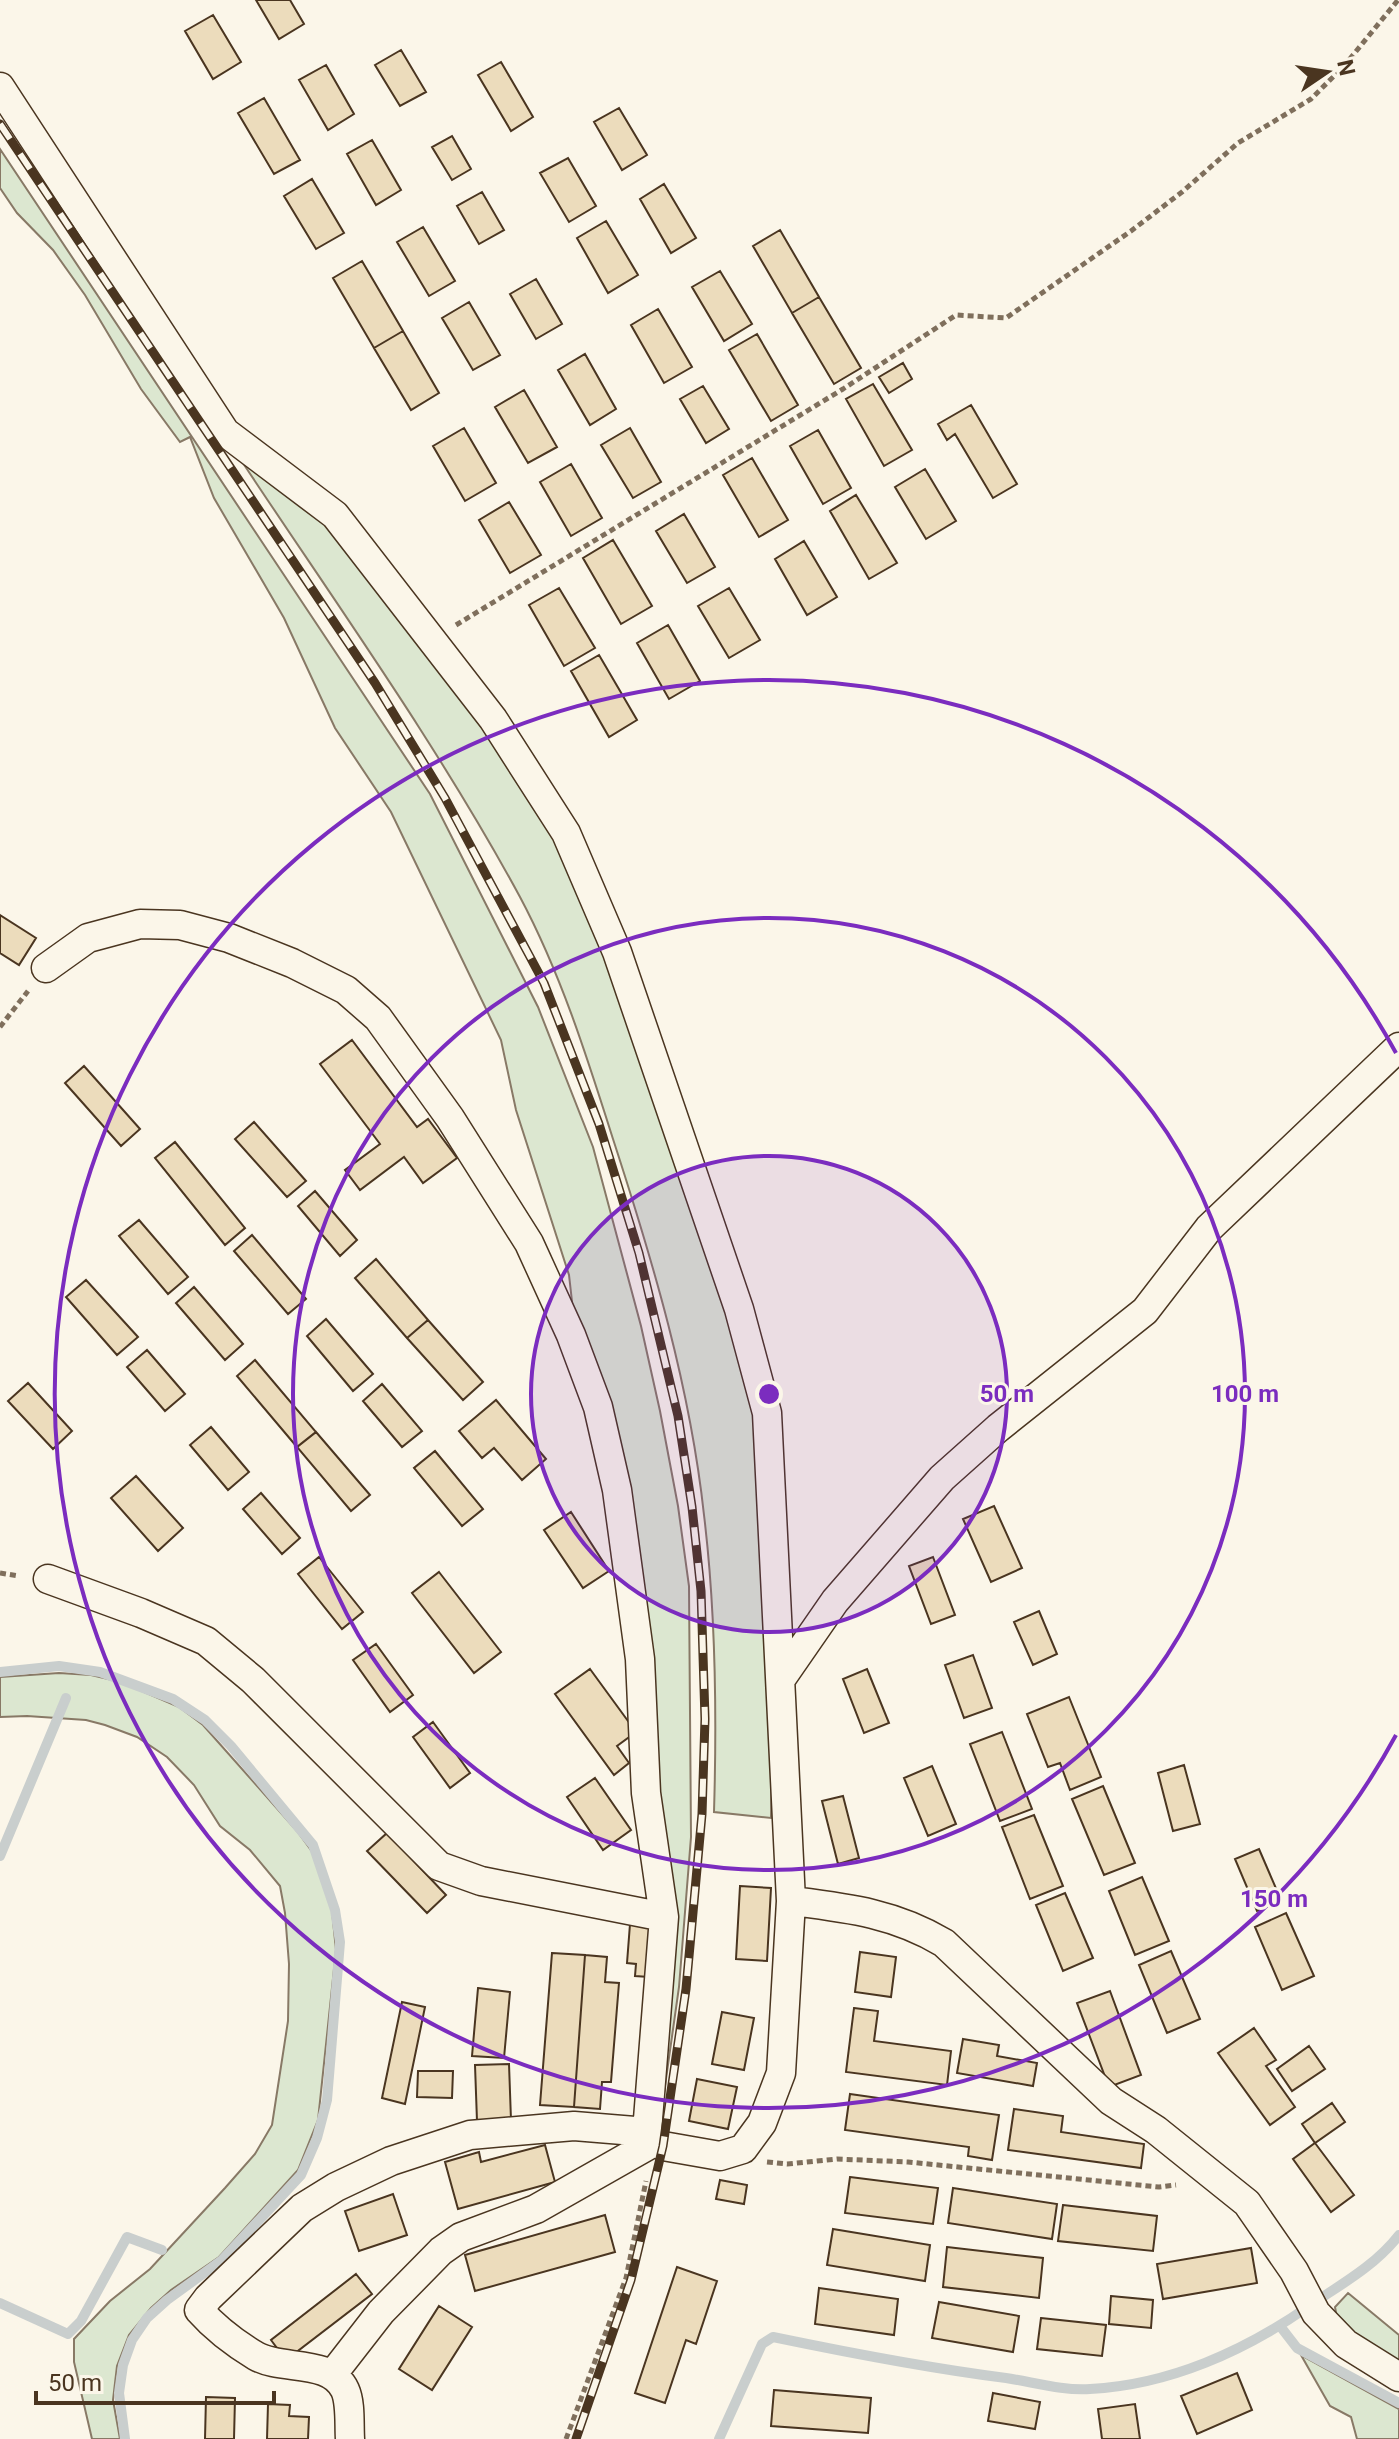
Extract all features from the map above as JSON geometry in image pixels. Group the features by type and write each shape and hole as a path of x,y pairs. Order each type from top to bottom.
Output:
{"street":[{"path":"0,87 225,432 335,515 493,719 566,833 617,952 739,1309 767,1413 791,1901 781,2073 762,2123 743,2149 720,2156 650,2137 574,2126 470,2135 391,2161 336,2187 302,2208 199,2310 257,2356 275,2364 332,2375 345,2390 350,2439"},
{"path":"46,968 88,938 140,924 180,925 229,938 292,963 346,990 378,1018 450,1118 529,1243 571,1335 598,1407 617,1490 640,1659 646,1793 664,1917 650,2137"},
{"path":"781,1679 835,1601 942,1478 998,1428 1145,1311 1209,1228 1399,1047"},
{"path":"48,1579 206,1641 253,1680 439,1866 481,1881 664,1917"},
{"path":"791,1901 864,1910 918,1928 944,1943 1111,2101 1156,2130 1247,2203 1294,2271 1316,2313 1346,2344 1399,2377"},
{"path":"332,2375 381,2312 441,2251 461,2237 536,2209 650,2137"}],"path":[{"path":"431,640 843,389 956,315 1006,318 1131,231 1238,143 1311,99 1344,66 1398,0"},
{"path":"0,1027 46,968"},
{"path":"566,2439 626,2278 650,2137"},
{"path":"743,2149 758,2161 787,2164 837,2159 908,2162 1159,2187 1211,2176"}],"green space":[{"path":"0,149 430,794 538,1007 593,1147 641,1326 660,1411 689,1586 691,1837 679,1987 663,2100 655,1792 575,1328 569,1275 516,1110 501,1040 391,812 335,728 284,618 214,498 190,437 180,442 141,389 85,295 53,250 17,213 0,188"},
{"path":"231,445 308,503 429,647 561,839 612,958 761,1415 773,1681 771,1818 714,1812 715,1700 711,1589 690,1419 642,1232 561,986 520,897 453,781"},
{"path":"59,1673 91,1675 121,1682 179,1707 203,1725 297,1831 316,1857 332,1911 336,1950 318,2120 298,2170 219,2257 171,2290 129,2335 117,2366 113,2400 120,2439 92,2439 74,2362 74,2339 110,2301 150,2269 225,2188 255,2154 272,2125 288,2021 289,1964 285,1913 280,1886 250,1850 220,1826 194,1785 167,1757 137,1737 86,1720 0,1717 0,1677"},
{"path":"1348,2293 1399,2335 1399,2370 1337,2318 1335,2307"},
{"path":"1301,2355 1399,2409 1399,2439 1357,2439 1351,2417 1330,2406"}],"building":[{"path":"256,0 290,0 304,24 279,39"},
{"path":"213,15 241,62 213,79 185,31"},
{"path":"401,50 426,92 400,106 375,65"},
{"path":"501,62 533,117 511,131 478,75"},
{"path":"326,65 354,114 328,130 299,80"},
{"path":"264,98 300,160 274,174 238,113"},
{"path":"619,108 647,155 622,170 594,122"},
{"path":"452,136 471,169 452,180 432,147"},
{"path":"372,140 401,190 376,205 347,154"},
{"path":"568,158 596,206 569,222 540,173"},
{"path":"312,179 344,233 316,249 284,196"},
{"path":"664,184 696,238 671,253 640,199"},
{"path":"482,192 504,230 479,244 457,206"},
{"path":"606,221 638,275 608,293 577,238"},
{"path":"423,227 455,281 429,296 397,242"},
{"path":"780,230 819,297 792,313 753,246"},
{"path":"362,261 403,331 374,348 333,278"},
{"path":"720,271 752,324 724,341 692,287"},
{"path":"536,279 562,324 536,339 510,294"},
{"path":"819,297 861,368 834,384 792,313"},
{"path":"469,302 500,355 473,370 442,318"},
{"path":"658,309 692,367 664,383 631,325"},
{"path":"403,331 439,393 411,410 374,348"},
{"path":"757,334 798,405 771,421 729,350"},
{"path":"585,354 616,409 590,425 558,370"},
{"path":"903,363 912,379 889,393 879,377"},
{"path":"873,384 912,450 884,466 846,399"},
{"path":"703,386 729,429 706,443 680,399"},
{"path":"524,390 557,447 528,463 495,407"},
{"path":"971,405 1017,484 993,498 955,434 947,440 938,424"},
{"path":"464,428 496,483 465,501 433,446"},
{"path":"630,428 661,482 633,498 601,445"},
{"path":"818,430 851,488 823,504 790,446"},
{"path":"752,458 788,520 759,537 723,475"},
{"path":"571,464 602,518 571,536 540,482"},
{"path":"925,469 956,521 926,539 895,487"},
{"path":"856,495 897,563 869,579 830,511"},
{"path":"509,502 541,555 510,573 479,520"},
{"path":"684,514 715,567 687,583 656,531"},
{"path":"613,540 652,606 621,624 583,558"},
{"path":"804,541 837,597 807,615 775,559"},
{"path":"559,588 595,648 564,666 529,605"},
{"path":"729,588 760,640 729,658 698,606"},
{"path":"668,625 700,681 669,699 637,643"},
{"path":"599,655 637,720 609,737 571,671"},
{"path":"0,915 36,938 19,965 0,953"},
{"path":"352,1040 417,1127 428,1119 457,1158 423,1183 404,1157 360,1190 345,1170 380,1144 320,1064"},
{"path":"84,1066 140,1129 121,1146 65,1083"},
{"path":"254,1122 306,1181 287,1197 235,1139"},
{"path":"175,1142 245,1228 225,1245 155,1158"},
{"path":"315,1191 357,1240 340,1256 298,1206"},
{"path":"139,1220 188,1277 168,1294 119,1236"},
{"path":"252,1235 306,1299 288,1314 234,1251"},
{"path":"376,1259 428,1320 407,1338 355,1278"},
{"path":"86,1280 138,1337 117,1355 66,1297"},
{"path":"194,1287 243,1344 225,1360 176,1303"},
{"path":"326,1319 373,1374 353,1391 307,1336"},
{"path":"428,1320 483,1382 463,1400 407,1338"},
{"path":"147,1350 185,1394 165,1411 127,1367"},
{"path":"255,1360 316,1432 297,1447 237,1376"},
{"path":"28,1383 72,1431 53,1449 8,1401"},
{"path":"382,1384 422,1431 402,1447 363,1401"},
{"path":"496,1400 546,1459 522,1480 494,1448 482,1458 459,1431"},
{"path":"211,1427 249,1472 228,1490 190,1445"},
{"path":"316,1432 370,1495 351,1511 297,1447"},
{"path":"435,1451 483,1509 462,1526 414,1468"},
{"path":"136,1476 183,1528 158,1551 111,1498"},
{"path":"261,1493 300,1538 282,1554 243,1509"},
{"path":"994,1506 1022,1568 991,1582 963,1519"},
{"path":"571,1512 609,1571 583,1588 544,1530"},
{"path":"319,1557 363,1612 342,1629 298,1574"},
{"path":"933,1557 955,1615 931,1624 909,1566"},
{"path":"439,1572 501,1652 474,1673 412,1593"},
{"path":"1039,1611 1057,1654 1033,1665 1014,1622"},
{"path":"376,1644 413,1695 390,1712 353,1660"},
{"path":"973,1655 992,1708 964,1718 945,1665"},
{"path":"590,1669 636,1732 617,1746 629,1763 614,1775 555,1694"},
{"path":"867,1669 889,1723 864,1733 843,1679"},
{"path":"1069,1697 1101,1777 1070,1790 1060,1763 1048,1767 1027,1714"},
{"path":"433,1722 470,1773 450,1788 413,1737"},
{"path":"1002,1732 1032,1809 1000,1821 970,1744"},
{"path":"1184,1765 1200,1824 1173,1831 1158,1773"},
{"path":"932,1766 956,1824 928,1836 904,1778"},
{"path":"595,1778 631,1830 603,1850 567,1797"},
{"path":"1103,1786 1135,1863 1104,1875 1072,1799"},
{"path":"843,1796 859,1858 838,1864 822,1801"},
{"path":"1034,1815 1063,1886 1030,1899 1002,1827"},
{"path":"387,1833 446,1895 427,1913 367,1851"},
{"path":"1259,1849 1281,1900 1257,1911 1235,1859"},
{"path":"1142,1877 1169,1941 1135,1955 1109,1891"},
{"path":"740,1886 771,1888 767,1961 736,1959"},
{"path":"1065,1893 1093,1958 1063,1971 1036,1905"},
{"path":"1286,1913 1314,1976 1282,1990 1255,1927"},
{"path":"630,1924 654,1926 649,1977 635,1976 636,1964 627,1963"},
{"path":"1171,1951 1200,2019 1167,2033 1139,1965"},
{"path":"860,1952 896,1957 891,1997 855,1992"},
{"path":"552,1953 585,1955 574,2107 540,2105"},
{"path":"585,1955 607,1957 605,1982 619,1983 611,2082 602,2082 600,2109 574,2107"},
{"path":"478,1988 510,1992 504,2058 472,2056"},
{"path":"1110,1991 1141,2075 1109,2087 1077,2003"},
{"path":"402,2002 425,2007 405,2104 382,2098"},
{"path":"854,2008 878,2011 874,2041 951,2051 947,2085 846,2072"},
{"path":"722,2012 754,2018 744,2070 712,2064"},
{"path":"1254,2028 1276,2060 1266,2066 1295,2107 1270,2125 1218,2053"},
{"path":"963,2039 999,2045 997,2056 1037,2063 1033,2086 957,2073"},
{"path":"1309,2046 1325,2069 1292,2091 1277,2069"},
{"path":"509,2064 511,2120 477,2121 475,2065"},
{"path":"418,2071 453,2071 452,2098 417,2097"},
{"path":"697,2079 737,2087 728,2129 689,2121"},
{"path":"850,2094 999,2115 992,2160 968,2156 969,2147 845,2130"},
{"path":"1332,2103 1345,2122 1315,2143 1302,2124"},
{"path":"1014,2109 1063,2116 1061,2132 1144,2144 1141,2168 1008,2150"},
{"path":"1315,2143 1354,2195 1331,2212 1293,2159"},
{"path":"545,2145 555,2182 458,2209 445,2162 479,2152 481,2162"},
{"path":"850,2177 938,2188 933,2224 845,2213"},
{"path":"720,2180 747,2185 744,2204 716,2199"},
{"path":"953,2188 1057,2204 1052,2239 948,2223"},
{"path":"393,2194 407,2235 359,2251 345,2211"},
{"path":"1063,2205 1157,2216 1153,2251 1058,2241"},
{"path":"605,2215 615,2252 475,2291 465,2255"},
{"path":"833,2229 930,2245 925,2281 827,2265"},
{"path":"947,2247 1043,2258 1039,2298 943,2287"},
{"path":"1251,2248 1257,2283 1163,2299 1157,2264"},
{"path":"677,2267 717,2281 696,2344 686,2340 665,2403 635,2393"},
{"path":"356,2274 372,2294 286,2360 271,2340"},
{"path":"819,2288 898,2299 894,2335 815,2324"},
{"path":"1111,2296 1153,2300 1151,2328 1109,2324"},
{"path":"939,2302 1019,2316 1013,2352 932,2338"},
{"path":"439,2306 472,2327 432,2390 399,2369"},
{"path":"1041,2318 1106,2325 1102,2356 1037,2349"},
{"path":"1237,2373 1252,2410 1197,2434 1181,2396"},
{"path":"774,2390 871,2398 868,2433 771,2426"},
{"path":"993,2393 1040,2402 1035,2429 988,2421"},
{"path":"206,2397 235,2398 234,2439 205,2439"},
{"path":"268,2404 290,2405 289,2416 309,2417 308,2439 267,2439"},
{"path":"1135,2404 1140,2439 1102,2439 1098,2409"}],"waterway":[{"path":"0,1672 59,1666 100,1672 173,1699 205,1720 231,1746 313,1845 335,1910 340,1942 327,2100 317,2138 301,2175 222,2260 167,2300 147,2318 132,2340 123,2365 119,2393 125,2439"},
{"path":"0,1856 66,1698"},
{"path":"719,2439 762,2344 773,2337 889,2360 1059,2387 1119,2386 1177,2373 1259,2337 1357,2274 1399,2235"},
{"path":"0,2303 68,2334 81,2321 127,2237 162,2250"},
{"path":"1280,2326 1297,2348 1399,2403"}],"railway":[{"path":"0,124 375,683 445,798 544,983 599,1124 639,1253 678,1416 692,1507 701,1591 705,1719 702,1814 686,1989 663,2146 631,2280 576,2439"}]}
